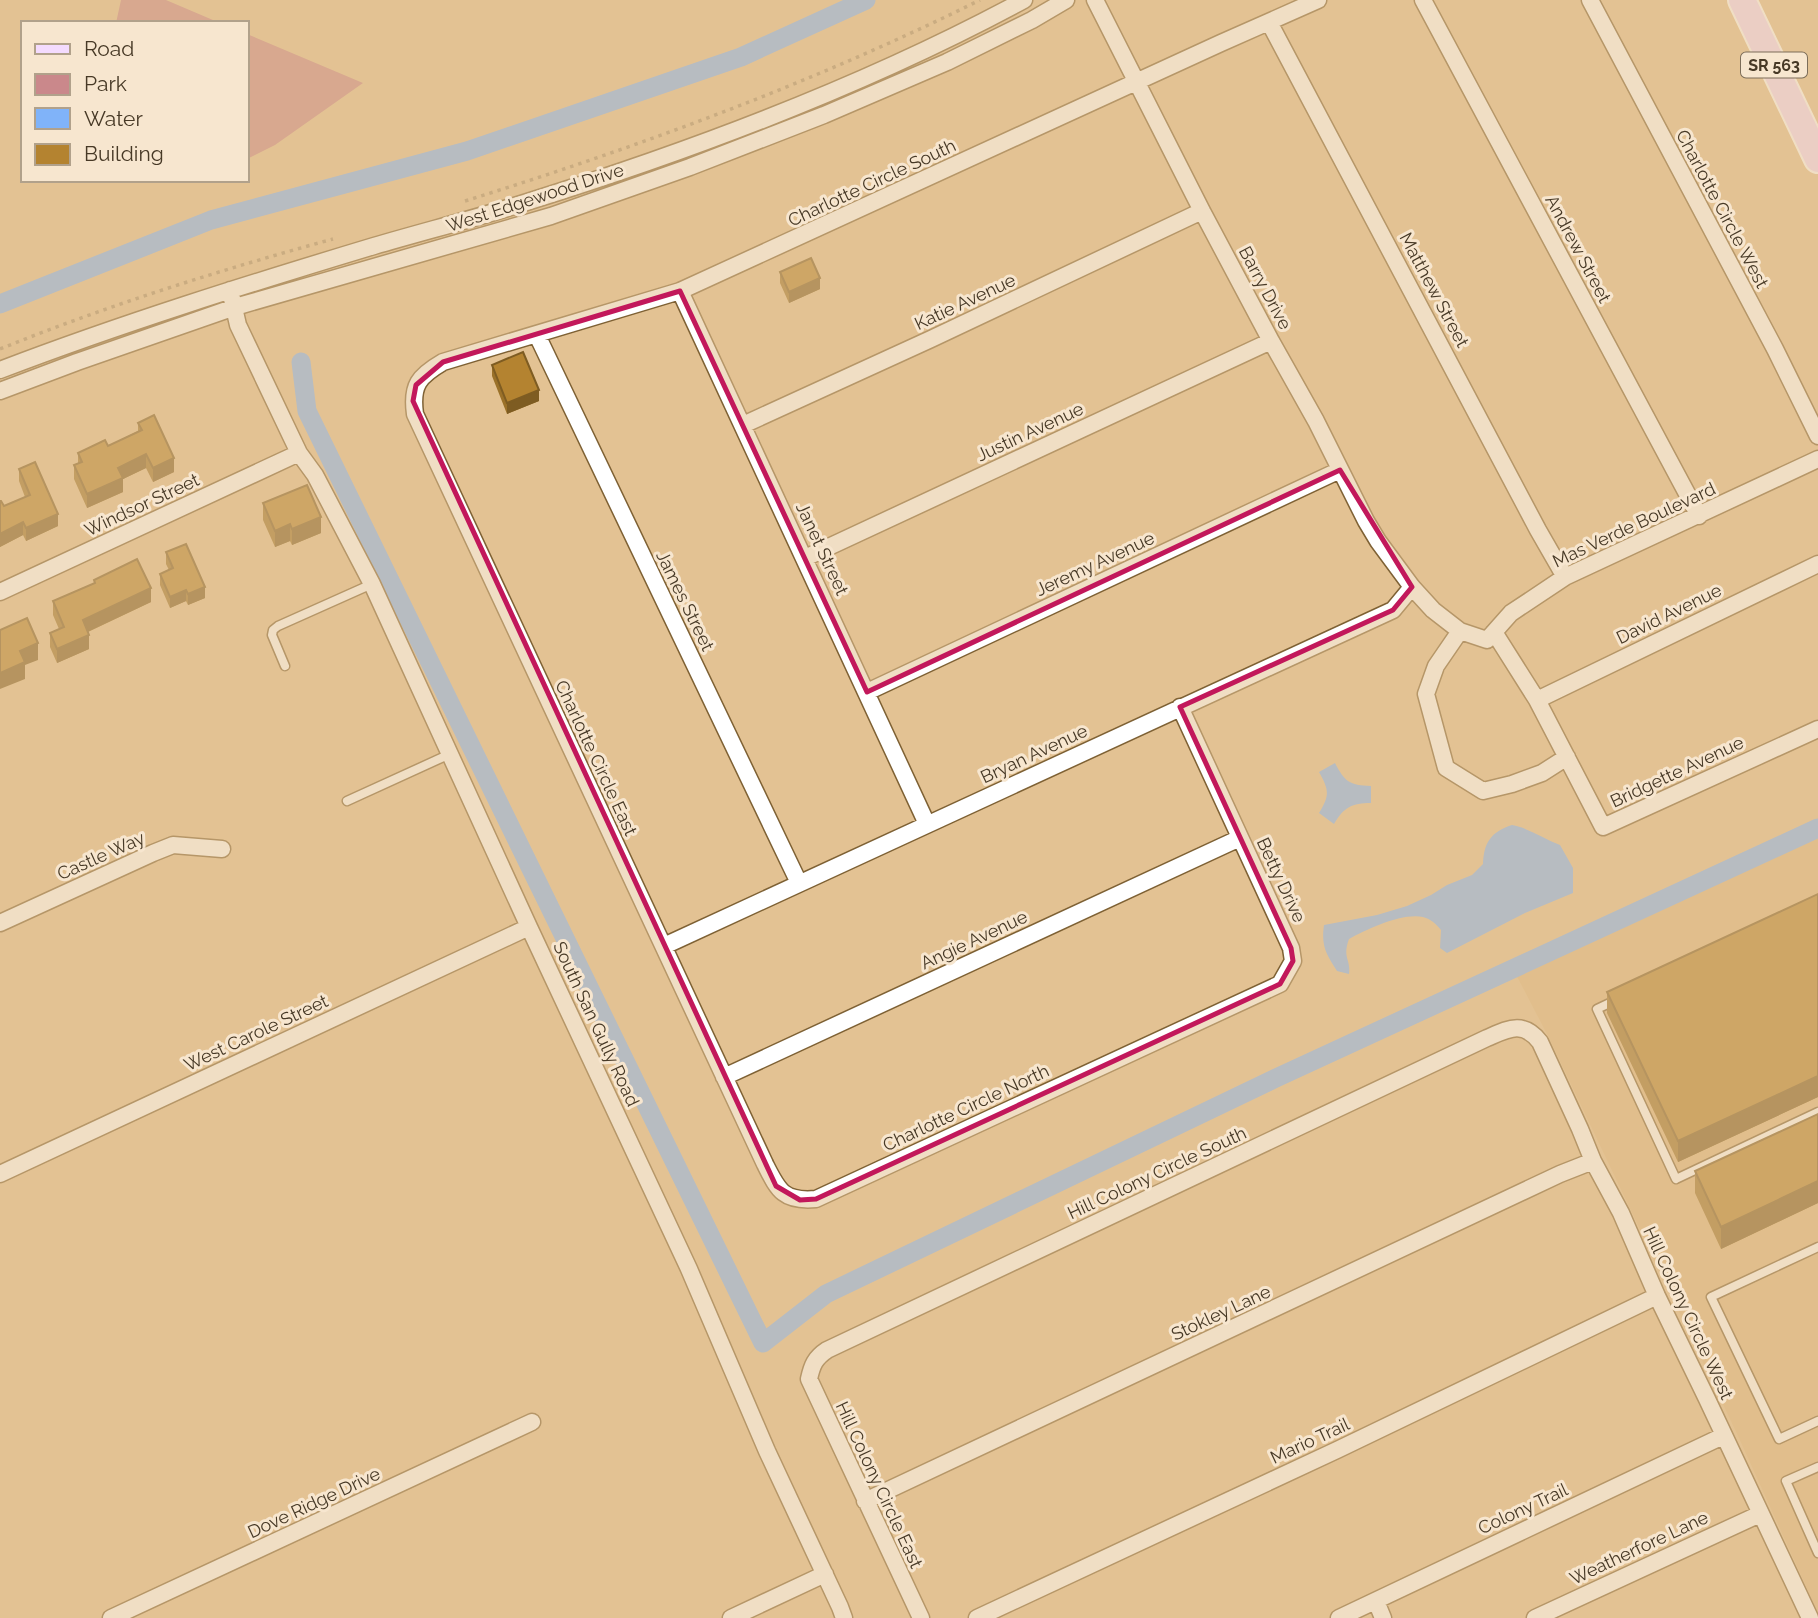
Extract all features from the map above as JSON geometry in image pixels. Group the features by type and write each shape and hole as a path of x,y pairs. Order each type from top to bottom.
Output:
{"main road":[{"name":"SR 563","path":"1742,0 1818,159"}],"street":[{"name":"West Edgewood Drive","path":"0,370 82,338 230,290 526,202 663,157 882,70 1024,0"},
{"name":"West Edgewood Drive","path":"0,391 234,307 551,216 690,167 824,115 947,62 1066,0"},
{"name":"Barry Drive","path":"1094,0 1202,211 1378,541 1412,587"},
{"name":"Charlotte Circle South","path":"430,369 443,362 681,291 1318,0"},
{"name":"Andrew Street","path":"1423,0 1699,516"},
{"name":"Charlotte Circle West","path":"1590,0 1775,349 1818,436"},
{"name":"Matthew Street","path":"1269,22 1565,577"},
{"name":"Katie Avenue","path":"743,425 1202,211"},
{"name":"South San Gully Road","path":"230,290 238,325 299,453 315,475 372,584 689,1269 767,1451 844,1618"},
{"name":"Janet Street","path":"681,291 927,824"},
{"name":"James Street","path":"537,335 799,883"},
{"name":"Justin Avenue","path":"805,558 1271,341"},
{"name":"Charlotte Circle East","path":"430,369 416,385 413,401 415,414 765,1164"},
{"name":"Windsor Street","path":"0,592 299,453"},
{"name":"Mas Verde Boulevard","path":"1494,632 1511,613 1565,577 1818,460"},
{"name":"Jeremy Avenue","path":"867,692 1340,470"},
{"name":"David Avenue","path":"1537,700 1818,564"},
{"name":"Bryan Avenue","path":"664,946 1393,610 1412,587"},
{"path":"1412,587 1433,610 1460,631 1487,639 1494,632"},
{"path":"1460,631 1436,666 1426,694 1446,768 1483,791 1542,773 1567,757"},
{"name":"Bridgette Avenue","path":"1494,632 1537,700 1603,827 1818,729"},
{"name":"Betty Drive","path":"1180,707 1291,948 1293,961 1280,984 1196,1023"},
{"name":"Angie Avenue","path":"724,1077 1240,838"},
{"name":"Castle Way","path":"0,923 173,845 222,849"},
{"name":"West Carole Street","path":"0,1174 529,927"},
{"name":"Charlotte Circle North","path":"765,1164 776,1186 785,1194 800,1200 816,1199 1196,1023"},
{"name":"Hill Colony Circle South","path":"811,1367 816,1357 827,1350 1400,1079 1511,1028 1525,1030"},
{"name":"Hill Colony Circle West","path":"1525,1030 1535,1035 1540,1042 1593,1161 1621,1213 1657,1296 1810,1618"},
{"name":"Stokley Lane","path":"865,1501 1560,1174 1593,1161"},
{"name":"Mario Trail","path":"977,1618 1337,1450 1657,1296"},
{"name":"Hill Colony Circle East","path":"811,1367 809,1379 921,1618"},
{"name":"Dove Ridge Drive","path":"111,1618 532,1422"},
{"name":"Colony Trail","path":"1339,1618 1723,1436"},
{"name":"Weatherfore Lane","path":"1535,1618 1760,1514"},
{"path":"732,1618 825,1574"},
{"path":"1376,1601 1383,1618"}],"lane":[{"path":"285,666 272,635 278,625 372,584"},
{"path":"347,800 450,754"},
{"path":"1622,997 1597,1009 1676,1179 1818,1112"},
{"path":"1818,1247 1711,1297 1780,1439 1818,1421"},
{"path":"1818,1467 1786,1481 1818,1553"}],"path":[{"path":"457,203 658,137 755,100 857,58 980,0"},
{"path":"0,349 64,323 170,287 334,238"}],"highlighted area":[{"path":"680,291 867,692 1340,470 1412,587 1393,610 1180,707 1291,948 1293,961 1280,984 816,1199 800,1200 776,1186 765,1164 413,401 416,385 443,362"}],"shaded area":[{"path":"1818,822 1818,1613 1738,1436 1549,1038 1512,967"}],"green space":[{"path":"121,0 166,0 215,21 116,21"},
{"path":"248,34 363,83 275,145 248,158"}],"water":[{"path":"1335,763 1348,781 1371,786 1371,803 1349,807 1334,824 1319,813 1327,792 1319,772"},
{"path":"1512,825 1560,845 1573,868 1573,893 1525,913 1447,953 1440,948 1441,930 1428,919 1414,916 1385,923 1349,939 1346,954 1349,974 1337,971 1325,950 1324,925 1407,906 1472,875 1483,864 1490,839"}],"building":[{"path":"811,258 820,278 789,292 780,272"},
{"path":"523,352 539,390 507,403 492,365"},
{"path":"154,415 174,458 153,468 146,454 118,468 123,478 87,494 74,465 82,462 78,453 105,440 108,446 142,430 138,423"},
{"path":"35,462 58,514 26,528 23,522 0,534 0,501 4,506 30,495 19,469"},
{"path":"307,485 321,517 292,529 290,524 275,531 263,503"},
{"path":"186,544 205,587 188,594 186,590 170,597 160,574 173,568 166,552"},
{"path":"137,559 151,588 83,620 89,635 57,649 50,633 64,627 53,601 95,583 94,580"},
{"path":"27,618 38,643 20,651 25,662 0,673 0,630"},
{"path":"1818,894 1818,1076 1678,1141 1607,992"},
{"path":"1818,1114 1818,1181 1721,1227 1695,1171"}],"waterway":[{"path":"0,304 211,220 467,151 741,57 866,0"},
{"path":"301,362 307,411 763,1343 826,1294 1276,1078 1818,828"}]}
